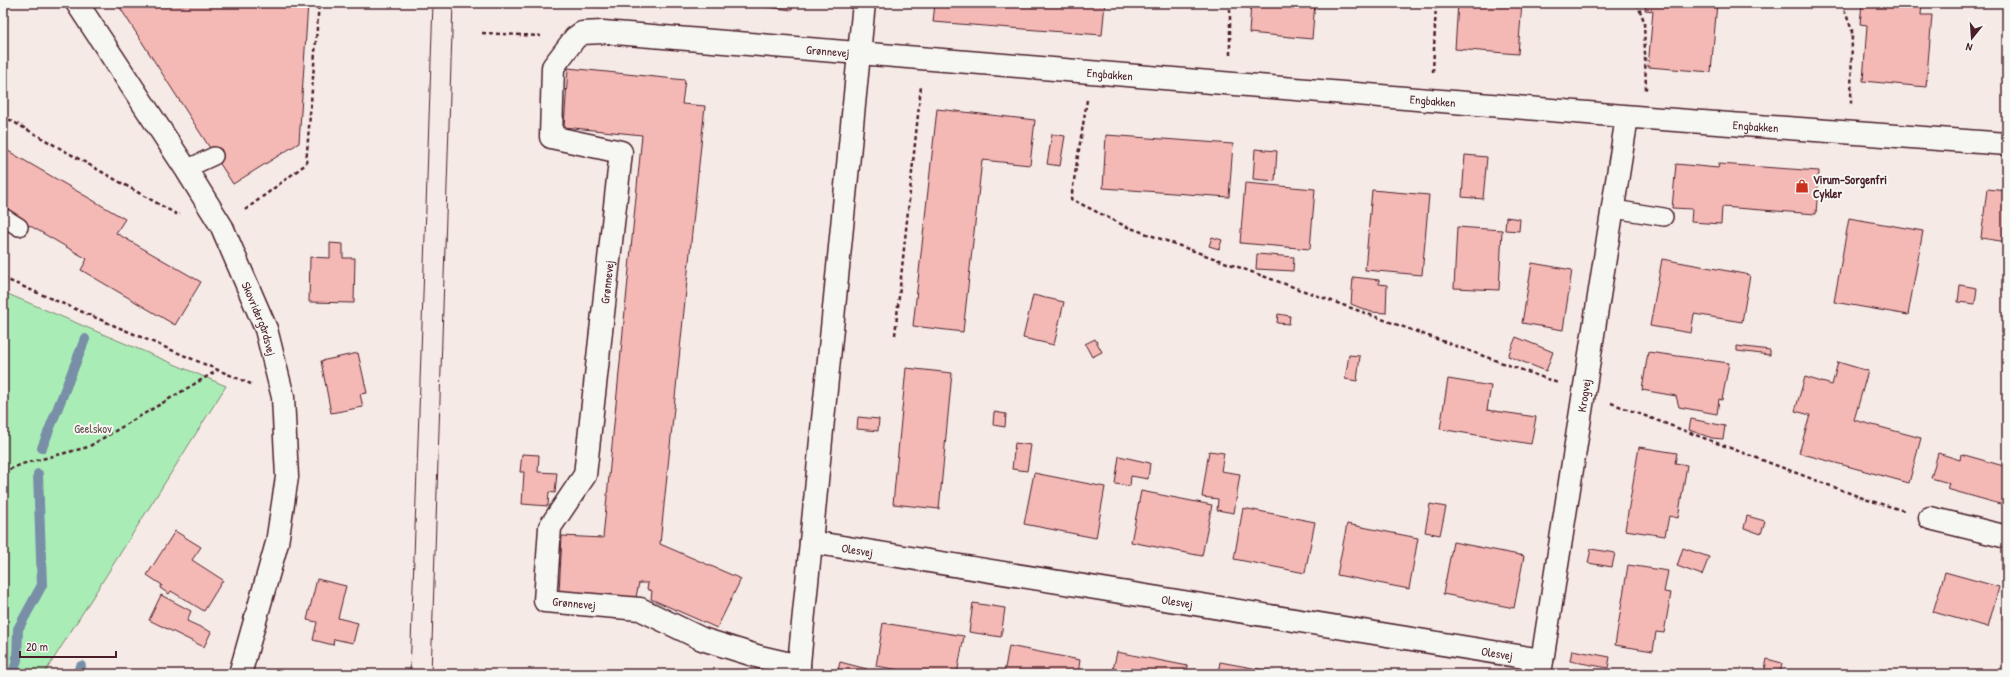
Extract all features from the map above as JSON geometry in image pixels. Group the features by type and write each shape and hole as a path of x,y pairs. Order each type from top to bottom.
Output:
{"street":[{"name":"Skovridergårdsvej","path":"77,3 186,169 222,227 266,329 283,398 286,484 277,543 240,674"},
{"name":"Grønnevej","path":"860,53 596,33 582,34 575,38 553,67 551,138 621,152 585,475 550,527 545,601 640,609 702,640 799,670 860,53 864,3"},
{"name":"Engbakken","path":"860,53 1091,74 1098,72 1638,118 2007,144"},
{"name":"Krogvej","path":"1541,667 1614,209 1638,118"},
{"path":"1930,518 2007,537"},
{"name":"Olesvej","path":"812,542 1541,667"}],"lane":[{"path":"186,169 214,156"},
{"path":"1614,209 1664,217"},
{"path":"3,217 19,227"}],"path":[{"path":"222,227 306,164 318,3"},
{"path":"1230,3 1230,84"},
{"path":"1432,101 1436,3"},
{"path":"1638,3 1644,21 1638,118"},
{"path":"1844,3 1844,9 1852,30 1850,133"},
{"path":"482,33 522,35"},
{"path":"895,335 924,59"},
{"path":"1091,74 1071,199 1125,226 1584,392 1868,500 1930,518"},
{"path":"3,116 178,215 204,198"},
{"path":"3,278 283,398"},
{"path":"3,472 22,464 88,447 219,370"}],"green space":[{"name":"Geelskov","path":"3,292 226,386 44,674 3,674"}],"building":[{"path":"117,3 308,3 299,143 233,184"},
{"path":"599,3 610,3 610,7 599,7"},
{"path":"735,3 793,3 792,10"},
{"path":"935,3 1105,3 1102,35 933,22"},
{"path":"1251,3 1315,3 1312,39 1249,33"},
{"path":"1458,3 1522,3 1518,54 1455,49"},
{"path":"1646,3 1717,3 1711,72 1648,67 1653,11 1645,10"},
{"path":"1862,3 1922,3 1921,15 1932,15 1926,87 1863,81 1867,25 1860,24"},
{"path":"568,68 685,80 682,104 705,106 660,544 741,579 717,628 651,599 652,591 647,589 648,583 639,583 636,597 559,593 562,536 603,538 642,135 564,127"},
{"path":"937,109 1035,120 1030,165 982,160 963,332 913,326"},
{"path":"1052,134 1065,136 1060,166 1047,164"},
{"path":"1106,135 1233,144 1229,197 1103,188"},
{"path":"3,148 125,219 116,233 201,282 175,325 81,270 87,259 3,210"},
{"path":"1255,149 1277,151 1275,181 1253,179"},
{"path":"1465,155 1487,157 1483,199 1462,197"},
{"path":"1676,164 1718,168 1719,164 1819,171 1816,214 1722,207 1721,224 1691,222 1692,209 1672,208"},
{"path":"1245,183 1315,189 1310,249 1240,243"},
{"path":"1987,189 2007,191 2007,242 1981,238"},
{"path":"1372,190 1429,195 1422,275 1365,270"},
{"path":"1506,217 1520,219 1519,231 1505,230"},
{"path":"1849,218 1923,231 1908,315 1834,302"},
{"path":"1457,227 1502,230 1499,290 1454,288"},
{"path":"1212,237 1222,240 1219,249 1209,246"},
{"path":"330,243 343,244 343,258 355,258 354,303 309,302 310,257 330,258"},
{"path":"1257,254 1294,257 1293,271 1256,269"},
{"path":"1662,259 1750,275 1742,322 1694,314 1691,333 1650,326"},
{"path":"1532,263 1572,270 1563,330 1522,323"},
{"path":"1353,277 1379,280 1379,284 1387,285 1386,313 1371,312 1351,304"},
{"path":"1960,285 1977,288 1975,304 1958,302"},
{"path":"1033,295 1064,302 1054,345 1023,338"},
{"path":"1278,314 1290,316 1289,324 1277,323"},
{"path":"1516,337 1553,352 1546,371 1508,356"},
{"path":"1095,339 1102,352 1092,357 1085,344"},
{"path":"1737,346 1770,350 1770,355 1737,351"},
{"path":"1648,352 1729,363 1722,400 1719,399 1717,414 1679,407 1676,396 1642,390"},
{"path":"358,353 367,393 360,394 363,407 331,413 321,361"},
{"path":"1349,355 1360,356 1357,381 1345,379"},
{"path":"1838,362 1868,371 1854,420 1921,438 1909,483 1799,453 1810,415 1795,411 1805,377 1832,385"},
{"path":"906,368 952,373 939,509 893,504"},
{"path":"1448,379 1491,386 1487,410 1536,417 1531,444 1440,429"},
{"path":"994,412 1006,414 1005,427 993,425"},
{"path":"858,417 879,419 878,431 857,429"},
{"path":"1691,419 1725,426 1723,439 1712,438 1689,430"},
{"path":"1015,443 1031,445 1027,471 1012,469"},
{"path":"1639,447 1677,453 1675,463 1687,465 1678,518 1669,516 1665,536 1625,530"},
{"path":"1209,451 1224,453 1221,471 1240,474 1234,513 1217,510 1218,499 1202,497"},
{"path":"1938,453 1960,460 1961,454 2007,467 2007,506 1947,489 1949,483 1931,478"},
{"path":"522,454 539,455 538,472 557,473 555,493 549,492 548,506 522,504 524,472 520,472"},
{"path":"1119,456 1150,463 1148,479 1131,476 1130,486 1115,484"},
{"path":"1034,473 1105,487 1096,538 1024,524"},
{"path":"1141,491 1212,505 1202,556 1131,542"},
{"path":"1430,504 1446,507 1440,535 1425,532"},
{"path":"1243,508 1315,522 1305,573 1234,559"},
{"path":"1747,516 1765,521 1761,534 1744,528"},
{"path":"1347,524 1418,538 1409,589 1337,575"},
{"path":"175,531 201,547 192,560 223,580 204,611 171,591 169,594 160,588 162,585 147,575"},
{"path":"1453,542 1524,556 1514,608 1443,594"},
{"path":"1683,548 1709,557 1702,575 1677,566"},
{"path":"1591,549 1615,553 1612,567 1588,563"},
{"path":"1628,565 1668,571 1664,592 1671,593 1664,633 1656,632 1653,651 1615,645"},
{"path":"1945,572 1999,587 1988,627 1933,612"},
{"path":"317,579 346,586 338,618 358,623 353,643 334,639 333,645 313,640 317,622 307,620"},
{"path":"161,595 191,611 187,621 211,632 204,647 149,620"},
{"path":"2007,600 2007,620 2002,619"},
{"path":"973,603 1005,608 1001,637 969,632"},
{"path":"883,623 964,636 957,674 923,674 876,666"},
{"path":"1009,646 1080,660 1078,674 1004,674"},
{"path":"1572,650 1610,657 1608,668 1570,661"},
{"path":"1117,652 1188,666 1186,674 1112,674"},
{"path":"1767,659 1782,663 1780,674 1764,674"},
{"path":"840,662 867,669 866,674 837,674"},
{"path":"1220,662 1285,674 1218,674"},
{"path":"1325,669 1350,674 1324,674"}],"waterway":[{"path":"42,448 85,339"},
{"path":"13,674 17,660 18,629 42,585 38,474"},
{"path":"76,674 81,666"}],"tram line":[{"path":"410,674 433,3"},
{"path":"431,674 453,3"}],"place":[{"name":"Virum-Sorgenfri Cykler","path":"1802,186"}]}
